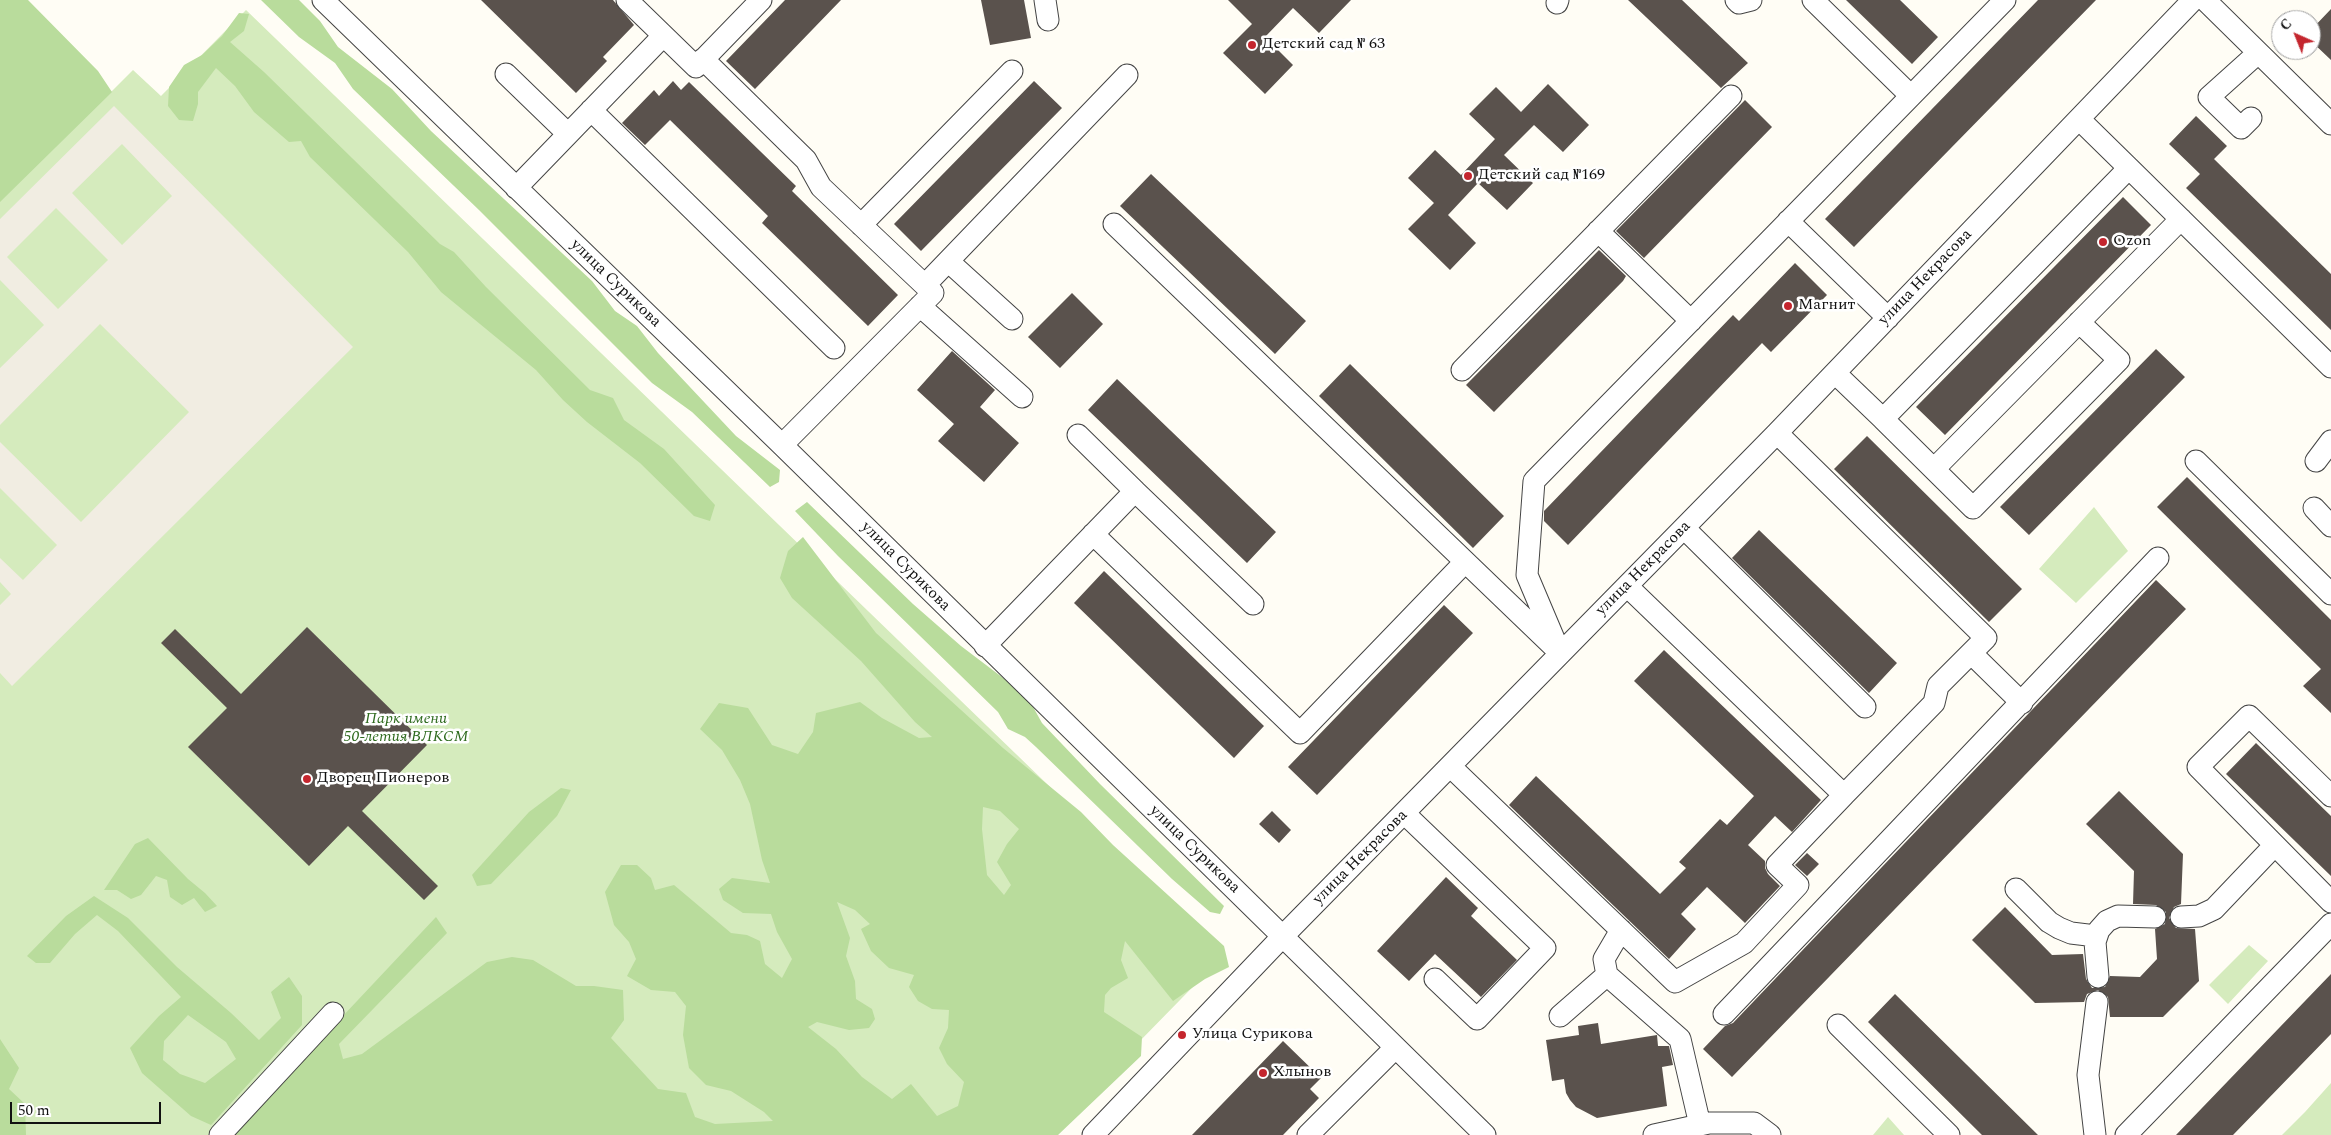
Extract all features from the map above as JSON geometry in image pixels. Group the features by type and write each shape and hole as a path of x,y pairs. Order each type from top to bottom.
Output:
{"street":[{"name":"улица Сурикова","path":"323,0 782,445 984,646 1485,1135"},
{"path":"627,0 696,67 761,0"},
{"path":"1736,0 1739,3 1751,0"},
{"path":"1813,0 1911,96"},
{"path":"1560,653 1527,574 1534,481 2005,0"},
{"name":"улица Некрасова","path":"1093,1135 1282,937 1405,814 1560,653 1777,433 2192,0"},
{"path":"2205,0 2331,124"},
{"path":"516,188 664,36"},
{"path":"2251,118 2241,128 2209,97 2258,53"},
{"path":"704,59 806,160 822,186 933,293 782,445"},
{"path":"861,225 1012,71"},
{"path":"506,74 568,134"},
{"path":"925,285 1127,75"},
{"path":"1462,370 1731,96"},
{"path":"591,110 834,348"},
{"path":"2079,119 2331,367"},
{"path":"1883,419 2129,168"},
{"path":"1934,469 2180,219"},
{"path":"1788,222 1888,318"},
{"path":"1114,224 1560,653"},
{"path":"1598,231 1690,321"},
{"path":"948,260 1012,319"},
{"path":"920,306 1022,397"},
{"path":"1835,372 1973,508 2119,360 2079,322"},
{"path":"1451,766 1675,982 1744,943 1798,886 1777,865 1934,703 1938,686 1986,638 1777,433"},
{"path":"1078,435 1253,604"},
{"path":"2316,461 2331,441"},
{"path":"2196,461 2331,594"},
{"path":"984,646 1135,491"},
{"path":"2314,508 2331,526"},
{"path":"1684,528 1865,707"},
{"path":"1093,534 1300,733 1465,562"},
{"path":"1724,1014 2158,558"},
{"path":"1627,586 1844,795"},
{"path":"1971,653 2022,703"},
{"path":"2331,796 2249,716 2198,767 2331,902"},
{"path":"1405,814 1545,948 1478,1019 1435,979"},
{"path":"2181,917 2199,916 2214,908 2274,846"},
{"path":"2016,889 2049,922 2059,928 2096,936"},
{"path":"2098,977 2095,942 2098,930 2108,921 2118,916 2155,917"},
{"path":"2126,1135 2331,924"},
{"path":"1621,930 1604,959 1607,975 1680,1039 1700,1125"},
{"path":"1560,1016 1607,975"},
{"path":"2095,1135 2088,1075 2097,1002"},
{"path":"220,1135 333,1013"},
{"path":"1838,1025 1949,1135"},
{"path":"1308,1135 1395,1048"},
{"path":"1654,1135 1700,1125 1754,1123 1770,1135"}],"green space":[{"name":"Парк имени 50-летия ВЛКСМ","path":"0,0 106,97 133,70 161,96 246,10 1224,955 1048,1135 0,1135"},
{"path":"0,0 28,0 98,71 112,92 0,202"},
{"path":"261,0 299,0 320,21 338,47 392,89 431,131 592,281 615,311 637,326 658,353 736,436 780,470 779,482 770,487 692,412 652,383 479,210 353,89 335,63 299,37"},
{"path":"239,13 249,14 244,31 230,42 264,72 440,244 454,252 486,287 590,390 613,398 624,420 664,449 715,505 710,521 694,516 640,463 587,422 563,400 536,370 441,292 408,252 310,157 301,141 289,142 254,112 235,86 216,68 198,92 198,104 193,121 179,120 168,106 169,87 184,65 202,55 222,36"},
{"path":"807,502 913,604 961,646 1019,690 1032,705 1042,723 1100,784 1224,906 1220,914 1210,912 1172,879 1036,747 1025,737 1008,729 998,712 838,556 795,511"},
{"path":"2094,507 2128,551 2076,603 2039,569"},
{"path":"803,537 876,633 1003,748 1081,812 1113,845 1224,946 1229,967 1205,979 1173,1001 1125,941 1121,960 1128,978 1111,988 1105,995 1104,1012 1142,1037 1141,1056 1058,1135 231,1135 436,917 447,933 339,1044 343,1059 362,1054 487,962 512,957 533,960 576,986 594,986 623,990 624,1020 611,1038 658,1089 686,1093 695,1117 715,1124 773,1121 764,1112 731,1091 706,1085 689,1068 683,1035 686,1006 675,992 651,990 627,976 636,959 629,942 614,925 605,892 621,865 637,865 651,878 655,890 674,885 731,933 747,935 760,941 765,964 782,978 792,959 777,932 771,914 743,913 723,900 719,889 732,878 770,883 762,860 750,804 740,780 722,750 700,729 719,703 748,708 772,745 798,754 813,732 816,713 860,702 882,718 919,738 932,737 915,722 861,661 792,598 780,578 788,551","holes":["983,807 1000,811 1019,829 1007,844 997,862 1011,885 1004,895 987,875 982,829","837,902 855,910 870,924 861,929 871,951 889,968 914,975 909,987 918,1001 932,1009 949,1010 948,1028 939,1048 947,1064 964,1082 958,1106 937,1116 911,1084 892,1099 862,1077 836,1049 808,1027 817,1022 849,1030 869,1028 875,1019 872,1009 856,999 855,981 846,956 850,938"]},
{"path":"561,788 571,790 557,816 491,884 477,886 472,875 529,812"},
{"path":"148,838 217,906 205,912 194,898 182,905 170,897 167,880 156,876 141,895 131,899 117,890 104,890 135,844"},
{"path":"94,896 128,918 177,967 231,1013 259,1040 281,1018 271,992 289,977 302,996 302,1025 211,1125 191,1116 142,1073 130,1048 159,1016 181,997 118,931 97,915 75,934 50,963 36,963 27,956 66,916","holes":["188,1015 226,1042 236,1059 205,1083 180,1074 163,1060 164,1041"]},
{"path":"2249,945 2268,961 2228,1004 2209,985"},
{"path":"0,1039 19,1068 9,1089 25,1104 26,1135 0,1135"},
{"path":"2331,1083 2331,1135 2282,1135 2305,1112"},
{"path":"1888,1117 1904,1135 1873,1135"}],"shaded area":[{"path":"114,106 353,347 12,686 0,673 0,605 11,594 0,582 0,558 23,580 57,545 0,488 0,442 81,522 189,412 100,324 0,425 0,368 44,325 0,280 0,219","holes":["122,144 172,196 122,245 72,193","56,208 108,260 58,309 7,257"]}],"building":[{"path":"481,0 613,0 634,25 603,57 607,61 576,93"},
{"path":"785,0 841,0 755,89 726,61"},
{"path":"981,0 1024,0 1031,38 990,45"},
{"name":"Детский сад № 63","path":"1228,0 1351,0 1319,33 1293,8 1265,37 1293,65 1265,94 1223,53 1252,24"},
{"path":"1628,0 1682,0 1748,63 1721,88"},
{"path":"1846,0 1900,0 1938,37 1912,64"},
{"path":"2038,0 2096,0 1854,247 1825,219"},
{"path":"2331,9 2331,60 2321,50 2321,20"},
{"path":"673,81 681,90 689,82 796,186 792,191 898,295 868,326 762,223 768,216 670,120 645,145 622,123 654,90 659,96"},
{"path":"1034,81 1062,108 921,251 894,224"},
{"name":"Детский сад №169","path":"1548,84 1589,125 1563,152 1534,125 1504,155 1533,183 1507,210 1478,183 1448,215 1476,243 1450,270 1408,229 1434,203 1408,178 1435,150 1461,175 1495,139 1469,114 1496,87 1521,112"},
{"path":"1745,100 1772,127 1644,258 1616,231"},
{"path":"2196,116 2227,146 2214,159 2331,274 2331,330 2186,188 2200,174 2169,144"},
{"path":"1151,174 1306,321 1275,354 1120,206"},
{"path":"2123,197 2151,225 1945,435 1916,407"},
{"path":"1599,250 1626,276 1623,281 1494,412 1466,385"},
{"path":"1795,263 1827,295 1771,352 1762,343 1568,545 1544,521 1544,511 1733,315 1739,321"},
{"path":"1072,293 1103,324 1060,368 1028,337"},
{"path":"2156,349 2185,377 2029,535 2000,507"},
{"path":"952,351 995,390 980,407 1019,443 984,482 938,441 954,424 917,390"},
{"path":"1350,364 1504,516 1473,548 1319,396"},
{"path":"1117,379 1276,532 1247,563 1088,410"},
{"path":"1867,436 2022,589 1989,622 1834,469"},
{"path":"2187,477 2331,620 2331,713 2303,686 2321,669 2157,507"},
{"path":"1759,530 1897,663 1869,693 1732,558"},
{"path":"1104,571 1264,726 1234,758 1074,603"},
{"path":"2156,580 2186,609 1732,1077 1703,1049 1725,1026 1733,1023"},
{"path":"1444,605 1473,633 1317,795 1288,767"},
{"name":"Дворец Пионеров","path":"307,627 427,745 362,811 438,886 424,900 348,826 309,866 188,747 227,708 161,643 175,629 241,694"},
{"path":"1664,650 1821,800 1792,832 1775,816 1748,845 1765,861 1765,868 1768,874 1780,886 1745,923 1707,887 1681,914 1696,929 1669,959 1509,805 1536,776 1660,894 1686,868 1679,862 1720,819 1727,825 1754,796 1634,681"},
{"path":"2256,743 2331,816 2331,876 2226,774"},
{"path":"2119,791 2183,854 2181,904 2174,907 2169,918 2176,928 2195,929 2199,981 2163,1017 2110,1017 2108,997 2098,990 2087,994 2084,1002 2035,1003 1972,940 2005,907 2052,955 2083,954 2086,979 2092,988 2105,987 2110,976 2140,977 2157,959 2155,929 2165,924 2166,912 2156,905 2133,904 2134,871 2086,824"},
{"path":"1272,811 1291,830 1279,843 1259,824"},
{"path":"1807,853 1819,864 1807,876 1795,865"},
{"path":"1446,877 1478,908 1471,916 1517,960 1481,997 1435,954 1409,981 1377,951"},
{"path":"2331,974 2331,1034 2233,1135 2176,1135"},
{"path":"1895,994 2038,1135 1982,1135 1868,1022"},
{"path":"1598,1023 1601,1044 1657,1035 1658,1046 1669,1046 1673,1065 1662,1067 1667,1106 1597,1118 1576,1107 1570,1100 1566,1093 1564,1079 1552,1081 1546,1040 1579,1035 1578,1026"},
{"path":"1283,1041 1321,1078 1310,1089 1319,1098 1283,1135 1192,1135"}],"place":[{"name":"Детский сад № 63","path":"1252,45"},
{"name":"Детский сад №169","path":"1468,176"},
{"name":"Ozon","path":"2103,242"},
{"name":"Магнит","path":"1788,306"},
{"name":"Дворец Пионеров","path":"307,779"},
{"name":"Улица Сурикова","path":"1182,1035"},
{"name":"Хлынов","path":"1263,1073"}]}
